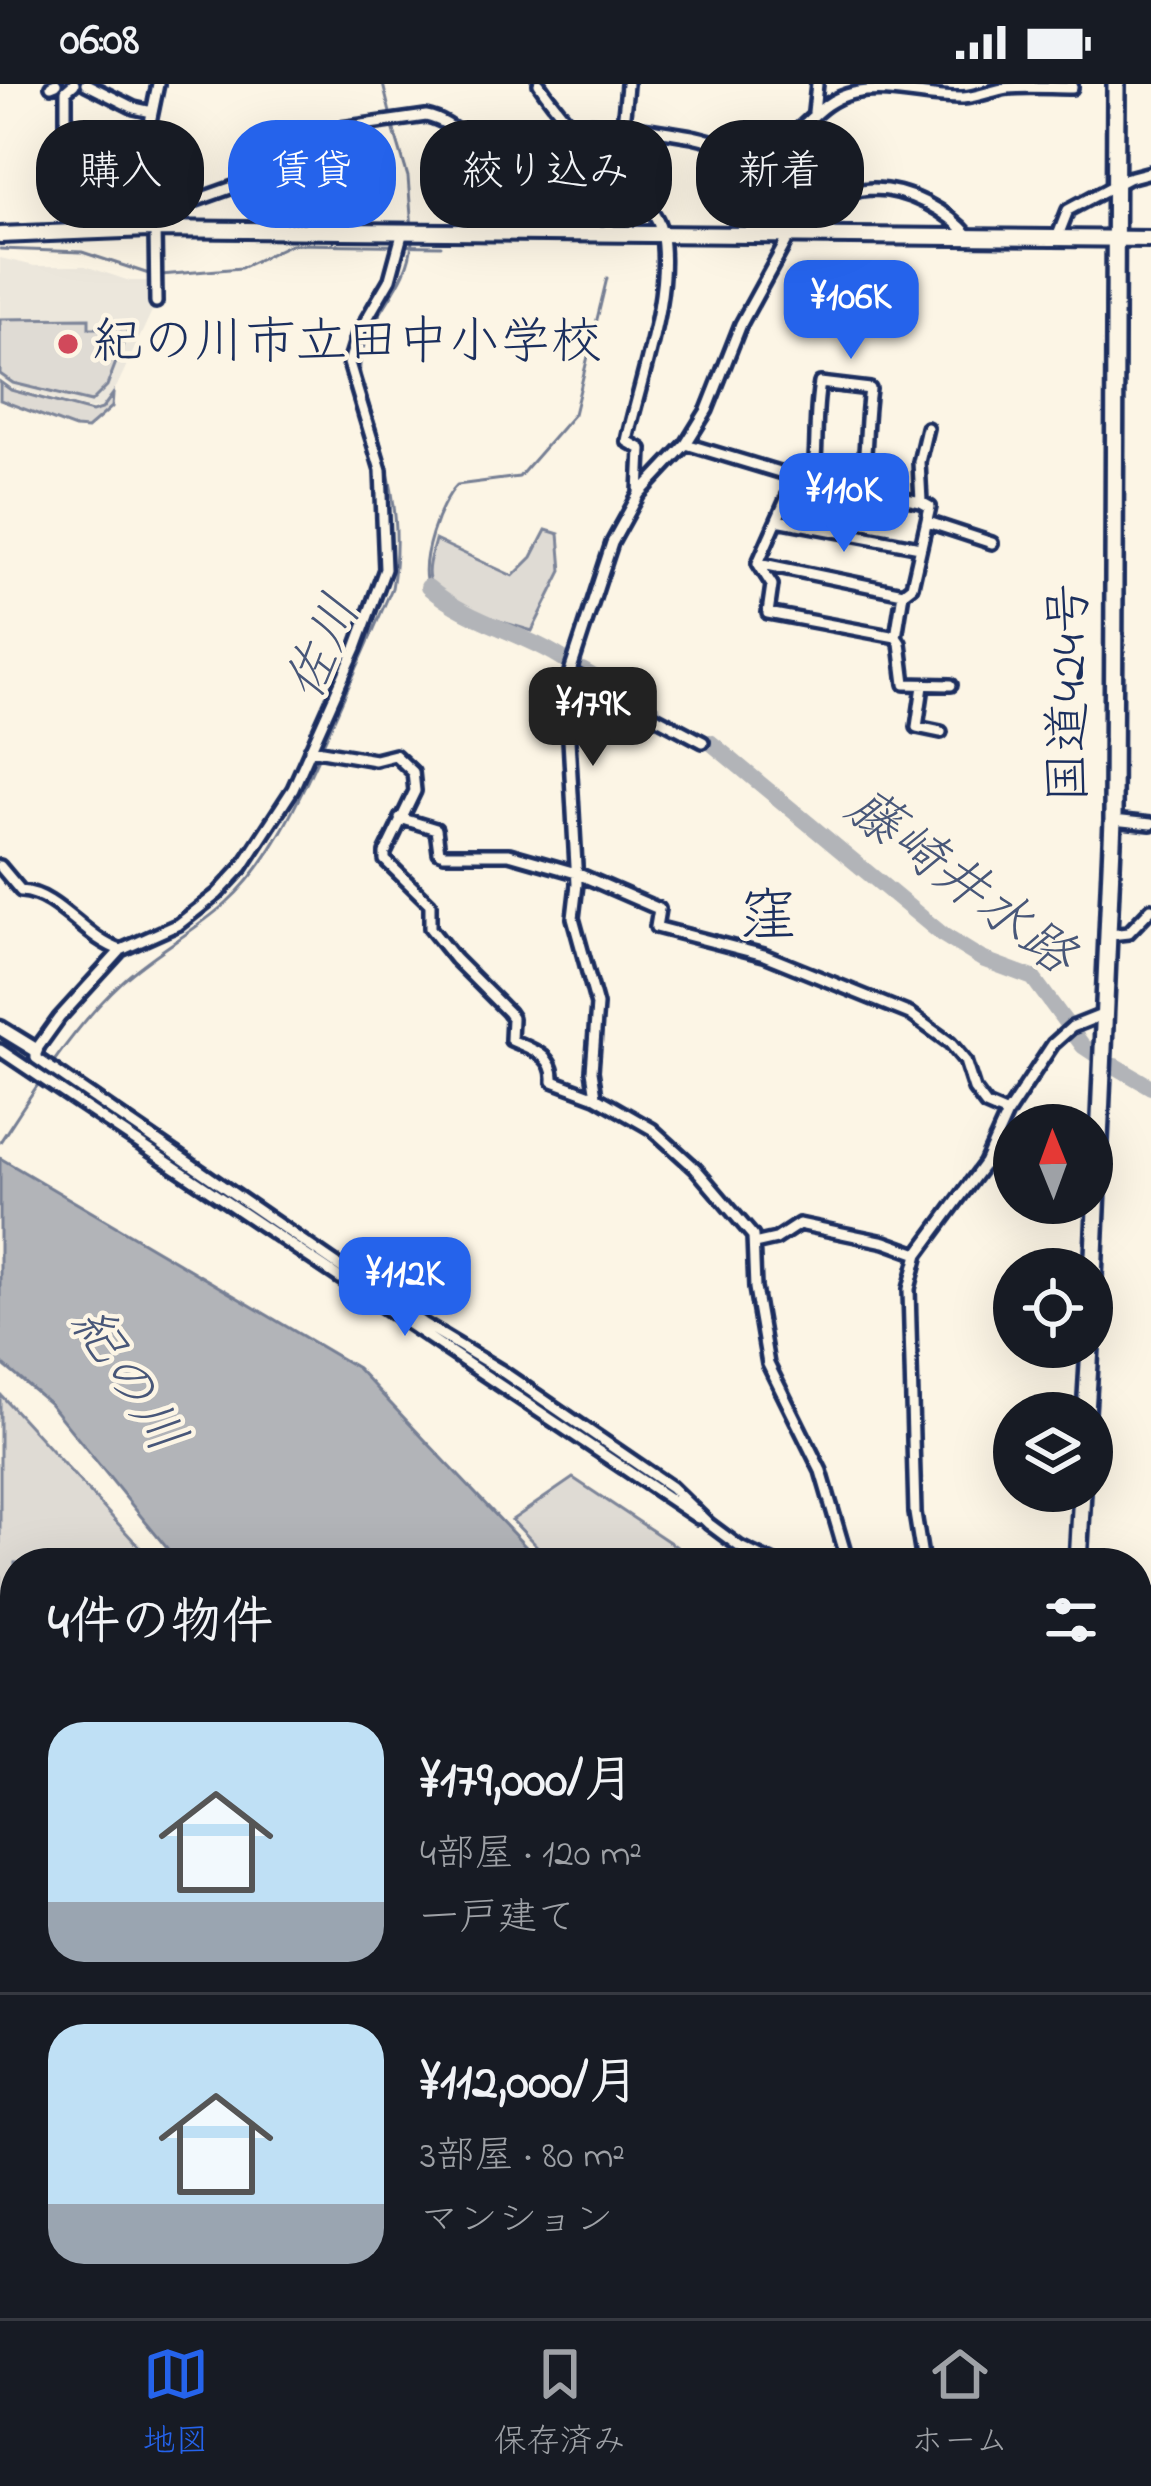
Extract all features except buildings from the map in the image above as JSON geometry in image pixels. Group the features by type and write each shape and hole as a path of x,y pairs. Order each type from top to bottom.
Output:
{"highway":[{"name":"国道424号","path":"1095,1248 1110,935 1116,84"},
{"path":"1079,1548 1081,1512"}],"main road":[{"path":"0,235 153,229 1151,239"}],"street":[{"path":"66,120 66,91 74,84"},
{"path":"86,84 152,112"},
{"path":"156,302 153,229 141,166 158,84"},
{"path":"539,84 566,120"},
{"path":"625,120 627,84"},
{"path":"814,112 817,84"},
{"path":"807,120 850,93 969,98 1006,88 1072,88 1072,84"},
{"path":"153,229 191,202 267,175 327,130 405,118 443,120"},
{"path":"1057,238 1068,211 1114,184 1151,172"},
{"path":"864,190 901,195 944,213 970,236"},
{"path":"610,228 610,233"},
{"path":"639,494 640,449 627,441 656,315 660,228"},
{"path":"596,1097 592,1071 597,1005 576,938 567,703 570,672 612,543 639,494 686,444 706,410 741,325 792,228"},
{"path":"37,1061 59,1018 122,950 179,924 242,867 293,789 311,750 385,569 381,470 350,363 358,334 390,280 406,231"},
{"path":"813,480 814,415 820,383 871,389 861,490"},
{"path":"921,502 920,462 927,428"},
{"path":"686,444 796,477 930,507 912,586 903,593 896,637 905,684 951,685"},
{"path":"758,563 796,477"},
{"path":"777,520 920,547"},
{"path":"928,522 992,543"},
{"path":"758,563 903,593"},
{"path":"758,563 772,585 768,613 896,637"},
{"path":"570,672 703,742"},
{"path":"923,686 916,727 941,732"},
{"path":"311,750 375,760 400,758 413,772 415,791 385,860 430,904 430,928 454,959 508,1012 511,1040 549,1060 553,1081 596,1097 652,1129 695,1168 753,1236 757,1305 768,1364 821,1471 844,1548"},
{"path":"400,818 436,829 439,851 444,854 509,854 576,872 658,909 656,927 764,955 910,1014 965,1060 974,1089 993,1108"},
{"path":"1112,820 1151,824"},
{"path":"0,866 21,891 36,892 102,944 122,950"},
{"path":"1110,935 1128,933 1151,909"},
{"path":"1013,1104 1053,1044 1069,1029 1107,1013"},
{"path":"0,1028 53,1078 500,1370 671,1487 742,1548"},
{"path":"0,1050 37,1061"},
{"path":"921,1548 915,1513 909,1289 918,1254 985,1163 993,1144"},
{"path":"754,1244 776,1239 799,1224 918,1254"}],"shaded area":[{"name":"紀の川市立田中小学校","path":"0,258 35,266 85,266 130,281 151,281 152,311 117,386 102,407 90,409 14,388 0,378"},
{"path":"89,318 89,328 129,328 107,386 91,402 13,383 0,374 0,319"},
{"path":"0,382 11,390 92,412 102,409 113,394 112,407 87,429 75,428 0,400"},
{"path":"546,530 559,534 562,571 532,631 459,605 429,579 435,540 513,576 532,557"},
{"path":"0,1394 140,1548 0,1548"},
{"path":"573,1478 678,1548 539,1548 512,1520"}],"water":[{"name":"紀の川","path":"0,1158 357,1368 527,1548 167,1548 49,1403 0,1362"}],"waterway":[{"name":"佐川","path":"383,84 391,117"},
{"name":"佐川","path":"396,137 408,177 412,229"},
{"name":"佐川","path":"322,747 392,588 394,507 360,377 361,358 374,323 403,274 412,238"},
{"path":"161,275 241,268 291,244 441,246"},
{"path":"0,249 82,252 152,275"},
{"path":"428,587 426,563 432,534 457,485 519,477 574,414 607,278"},
{"name":"藤崎井水路","path":"428,587 461,610 568,662"},
{"name":"藤崎井水路","path":"582,670 653,711"},
{"name":"藤崎井水路","path":"710,742 943,935 982,959 1033,978 1083,1046 1095,1054"},
{"name":"佐川","path":"0,1142 57,1058 105,999 241,888 291,815 319,756"},
{"name":"藤崎井水路","path":"1115,1066 1151,1087"}],"place":[{"name":"紀の川市立田中小学校","path":"68,344"}],"district":[{"name":"窪","path":"768,920"}]}
